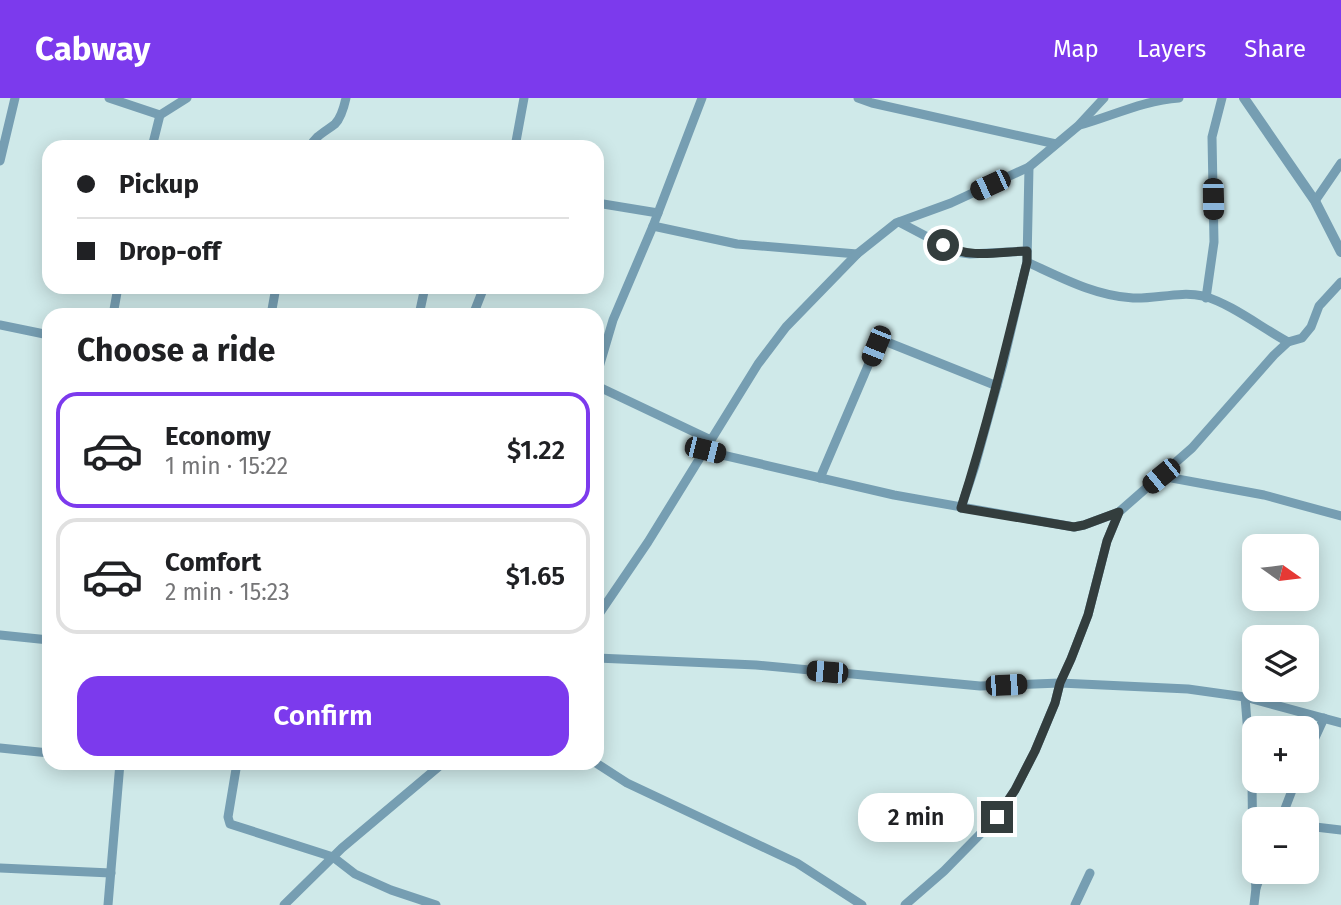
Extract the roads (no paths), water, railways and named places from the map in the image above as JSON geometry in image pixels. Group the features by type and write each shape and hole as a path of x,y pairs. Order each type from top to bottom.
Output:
{"street":[{"path":"0,161 15,98"},
{"path":"109,98 160,115"},
{"path":"154,140 160,115 187,98"},
{"path":"314,140 337,122 346,98"},
{"path":"516,140 524,98"},
{"path":"604,350 613,320 653,226 702,98"},
{"path":"858,98 1056,144"},
{"path":"604,607 648,542 758,364 786,327 857,254 899,222 951,203 1029,167 1078,126 1104,98"},
{"path":"1078,126 1136,107 1179,98"},
{"path":"1206,298 1214,242 1212,137 1222,98"},
{"path":"1244,98 1315,201 1341,252"},
{"path":"1315,201 1341,163"},
{"path":"961,508 997,386 1027,262 1029,167"},
{"path":"604,204 658,213"},
{"path":"899,222 956,252 970,254 1027,251"},
{"path":"653,226 737,244 857,254"},
{"path":"1027,262 1079,285 1118,296 1146,298 1189,294 1206,298 1288,342"},
{"path":"705,450 894,495 1074,527 1084,525 1119,512 1192,449 1288,342 1302,338 1311,327 1319,306 1341,282"},
{"path":"0,325 42,334"},
{"path":"820,478 876,346 881,342 887,342 997,386"},
{"path":"604,389 711,440"},
{"path":"1161,476 1264,495 1341,516"},
{"path":"905,905 944,871 997,817 1015,790 1035,751 1088,615 1107,541 1119,512"},
{"path":"0,635 42,639"},
{"path":"604,658 756,665 979,686 1060,683 1188,689 1242,697"},
{"path":"1245,702 1252,784 1256,888 1254,905"},
{"path":"1264,702 1341,723"},
{"path":"1319,729 1324,718"},
{"path":"0,748 42,752"},
{"path":"604,768 627,783 797,863 862,905"},
{"path":"108,905 119,770"},
{"path":"236,770 230,824 333,857 355,874 436,905"},
{"path":"284,905 333,857 435,770"},
{"path":"1319,827 1341,830"},
{"path":"0,868 111,873"},
{"path":"1075,905 1090,873"},
{"path":"1256,888 1258,884"}]}
